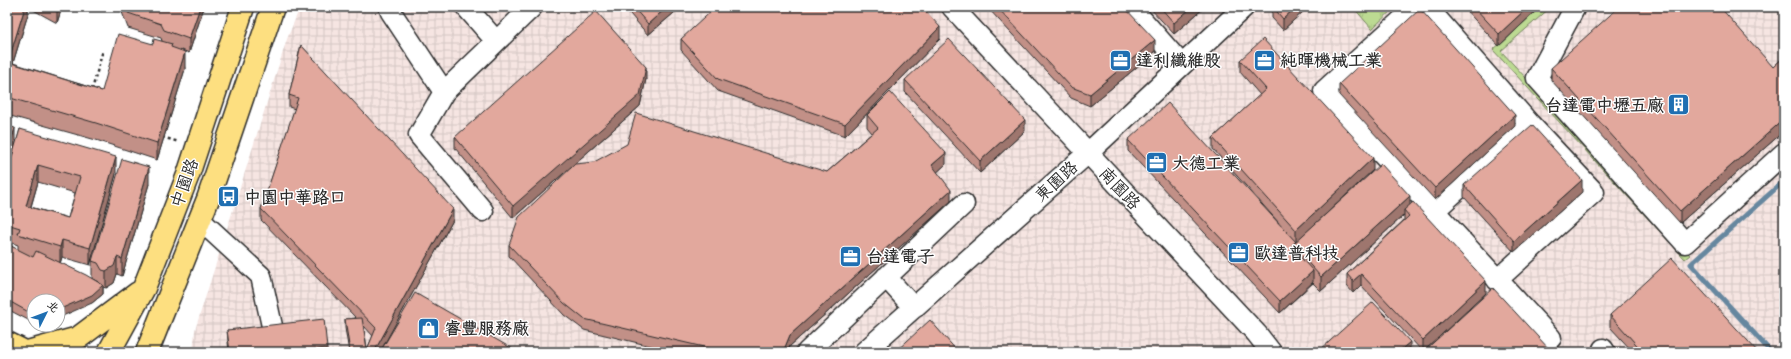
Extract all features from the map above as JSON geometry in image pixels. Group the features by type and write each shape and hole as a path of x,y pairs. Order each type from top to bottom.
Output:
{"main road":[{"name":"中園路","path":"109,352 144,288 197,148 243,7"},
{"name":"中園路","path":"147,352 208,199 273,7"},
{"path":"7,343 26,352 78,338 144,288"},
{"path":"160,318 161,352"}],"street":[{"path":"466,7 496,41"},
{"path":"483,211 419,135 444,92 532,7"},
{"name":"南園路","path":"952,7 1256,334 1271,352"},
{"path":"1131,7 1182,65"},
{"name":"東園路","path":"864,352 1088,153 1244,7"},
{"path":"1416,7 1324,91 1551,338"},
{"path":"1427,7 1530,124 1594,192 1497,280"},
{"path":"1575,7 1537,78 1684,243 1784,153"},
{"path":"385,9 444,92"},
{"path":"1434,211 1530,124"},
{"path":"806,352 964,204"},
{"path":"200,220 261,276 272,326"},
{"path":"886,276 914,308"}],"path":[{"path":"91,93 103,50"},
{"path":"160,136 197,148"}],"shaded area":[{"path":"300,7 1784,7 1784,352 193,352 195,330 287,39"}],"green space":[{"path":"1353,7 1395,7 1372,29"},
{"path":"1540,7 1551,7 1501,51 1690,255 1685,259 1493,50"}],"building":[{"path":"7,7 25,7 8,62 102,91 118,34 153,44 154,39 172,44 171,47 185,52 157,143 96,123 7,97"},
{"path":"49,7 58,7 57,11"},
{"path":"126,7 200,7 189,39 164,30 161,24 128,13"},
{"path":"633,7 667,7 648,24"},
{"path":"716,7 922,7 940,27 845,124 718,79 681,39"},
{"path":"997,7 1124,7 1155,40 1090,94 1071,87"},
{"path":"1160,7 1192,7 1174,23"},
{"path":"1273,7 1296,7 1283,19"},
{"path":"1474,7 1528,7 1499,34"},
{"name":"台達電中壢五廠","path":"1619,7 1720,7 1773,67 1784,57 1784,119 1680,211 1551,68"},
{"path":"1420,9 1515,115 1435,188 1339,84"},
{"path":"596,11 646,67 640,95 513,206 455,137"},
{"path":"949,39 1025,120 980,161 905,80"},
{"path":"1263,39 1373,158 1296,230 1213,138 1266,89 1240,60"},
{"path":"301,45 453,209 374,352 366,352 376,328 261,209 298,98 289,95"},
{"path":"890,92 946,153 932,165 951,190 790,335 783,352 725,352 584,319 564,303 509,245 519,217 575,164 594,162 627,144 636,113 827,172 878,128 867,115"},
{"path":"1168,103 1296,242 1292,245 1292,248 1313,271 1280,301 1128,140"},
{"path":"1532,125 1582,180 1514,241 1464,185"},
{"path":"7,126 15,128 7,154"},
{"path":"20,129 116,157 90,248 62,240 60,247 18,234 20,228 7,224 7,174","holes":["38,165 80,177 68,218 26,206"]},
{"path":"122,159 149,167 122,259 117,257 114,266 106,271 102,270 98,263 92,261"},
{"path":"1381,164 1410,196 1321,277 1292,245"},
{"path":"1413,202 1486,281 1423,340 1361,274 1353,281 1347,274 1409,216 1404,210"},
{"path":"7,244 33,257 36,251 86,275 103,285 92,295 66,306 66,293 26,293 26,311 7,300"},
{"path":"1672,258 1758,352 1643,352 1610,315"},
{"path":"1493,288 1549,349 1546,352 1423,352"},
{"name":"睿豐服務廠","path":"415,293 518,352 380,352"},
{"path":"1373,302 1410,342 1398,352 1319,352 1319,351"},
{"path":"362,318 367,349 350,352 345,319"},
{"path":"324,319 327,348 287,352 230,352 227,330"},
{"path":"930,320 958,352 895,352"}],"waterway":[{"path":"1771,352 1691,264 1784,181"}],"place":[{"name":"達利纖維股","path":"1120,60"},
{"name":"純暉機械工業","path":"1265,60"},
{"name":"台達電中壢五廠","path":"1679,105"},
{"name":"大德工業","path":"1156,163"},
{"name":"中園中華路口","path":"228,197"},
{"name":"歐達普科技","path":"1238,253"},
{"name":"台達電子","path":"850,256"},
{"name":"睿豐服務廠","path":"428,328"}]}
